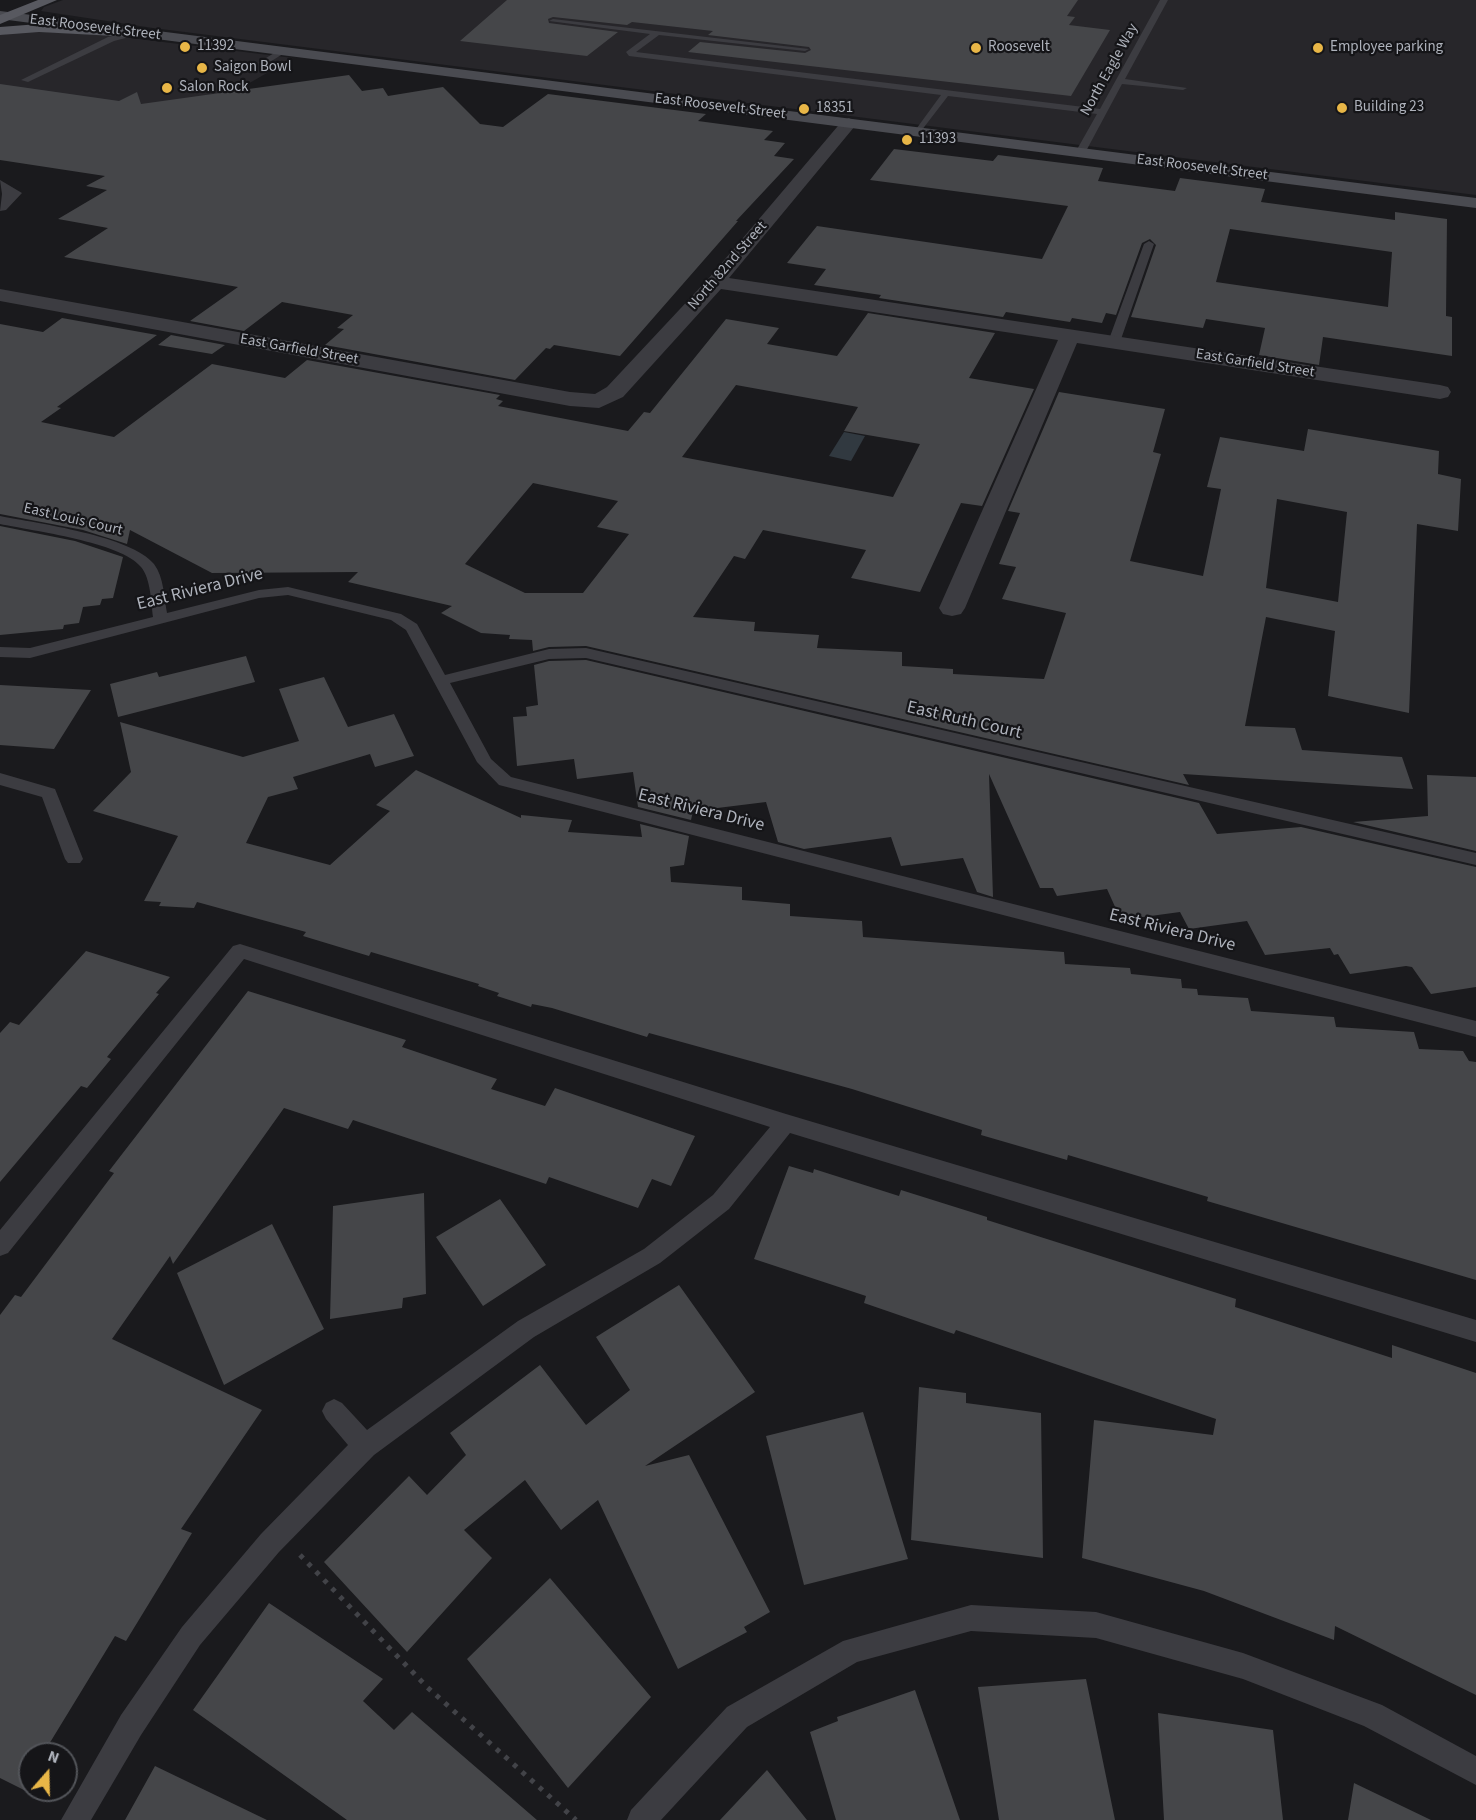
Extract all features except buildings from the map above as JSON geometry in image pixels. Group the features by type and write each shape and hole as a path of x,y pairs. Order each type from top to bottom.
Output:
{"main road":[{"path":"2,15 16,0"},
{"path":"2,15 50,0"},
{"path":"0,31 39,28 134,33"}],"street":[{"name":"East Roosevelt Street","path":"2,15 1476,203"},
{"name":"North 82nd Street","path":"599,401 615,392 716,282 849,123"},
{"path":"0,185 13,193 0,206"},
{"name":"East Garfield Street","path":"716,282 1440,392"},
{"name":"East Garfield Street","path":"0,295 570,399 599,401"},
{"path":"952,608 1070,336"}],"lane":[{"name":"North Eagle Way","path":"1080,153 1164,0"},
{"path":"553,21 805,49"},
{"path":"26,80 111,39 134,33"},
{"path":"40,82 126,41 134,33"},
{"path":"657,33 629,54 1102,112"},
{"path":"262,63 282,52"},
{"path":"1119,81 1183,88"},
{"path":"918,132 946,93"},
{"path":"1114,342 1149,244"},
{"name":"East Louis Court","path":"0,520 120,547 139,555 149,567 161,620"},
{"name":"East Riviera Drive","path":"0,652 30,653 259,594 288,591 396,617 412,627 443,680 485,762 505,781 1476,1029"},
{"name":"East Ruth Court","path":"443,680 549,654 586,653 1476,859"},
{"path":"0,779 49,793 74,859"},
{"path":"0,1246 240,951 786,1123 1476,1331"},
{"path":"75,1820 131,1725 190,1636 279,1533 365,1446 526,1329 651,1256 721,1202 786,1123"},
{"path":"334,1411 365,1446"},
{"path":"641,1820 737,1717 852,1650 971,1618 1096,1625 1243,1666 1372,1715 1476,1771"}],"path":[{"path":"279,1533 428,1687 576,1820"}],"shaded area":[{"path":"63,0 1476,0 1476,195 153,28 41,11 44,7"},
{"path":"28,31 106,35 293,58 140,146 0,132 0,35"},
{"path":"844,432 865,436 851,461 829,456"}],"place":[{"name":"11392","path":"185,47"},
{"name":"Roosevelt","path":"976,48"},
{"name":"Employee parking","path":"1318,48"},
{"name":"Saigon Bowl","path":"202,68"},
{"name":"Salon Rock","path":"167,88"},
{"name":"Building 23","path":"1342,108"},
{"name":"18351","path":"804,109"},
{"name":"11393","path":"907,140"}]}
